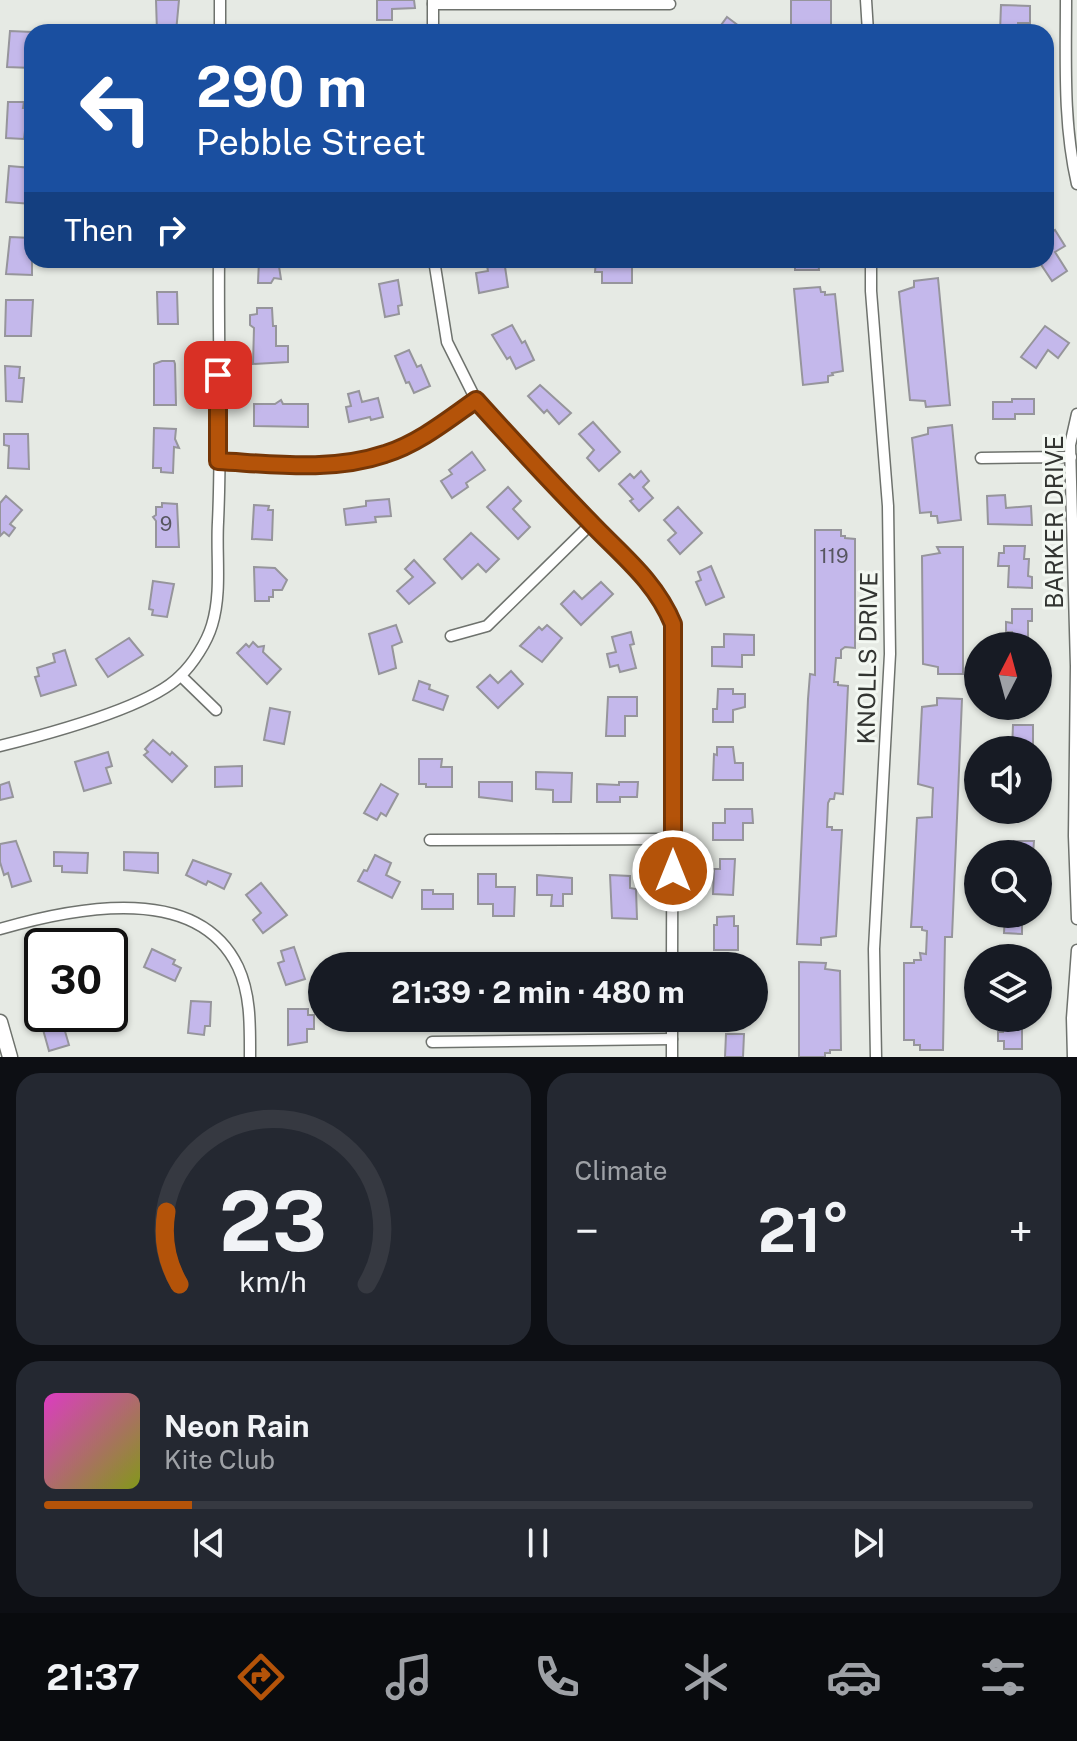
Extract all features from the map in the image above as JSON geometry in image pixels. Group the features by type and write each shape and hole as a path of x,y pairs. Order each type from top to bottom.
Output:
{"main road":[{"path":"0,1022 10,1057"}],"street":[{"path":"220,0 220,24"},
{"path":"866,0 868,24"},
{"path":"1066,0 1066,114 1077,184"},
{"path":"433,24 433,2 670,4"},
{"path":"0,746 131,706 157,694 181,676 212,627 217,601 220,489 219,268"},
{"path":"435,268 447,342 476,400 591,524 627,557 665,605 673,624 672,952"},
{"name":"KNOLLS DRIVE","path":"871,268 888,506 890,654 874,949 876,1057"},
{"path":"218,461 322,465 353,463 388,454 446,422 476,400"},
{"name":"BARKER DRIVE","path":"1077,414 1070,445 1075,534 1077,778 1074,836 1077,919"},
{"path":"981,458 1071,457"},
{"path":"451,636 487,626 591,524"},
{"path":"181,676 216,710"},
{"path":"430,840 673,839"},
{"path":"0,929 53,914 95,909 168,912 203,927 219,939 239,970 250,1019 250,1057"},
{"path":"1073,1057 1077,950"},
{"path":"672,1032 672,1057"},
{"path":"432,1042 672,1039"}],"building":[{"path":"156,0 179,0 177,24 157,24"},
{"path":"377,0 414,0 415,8 392,9 392,20 377,20"},
{"path":"791,0 831,0 831,24 791,24"},
{"path":"1001,5 1030,6 1030,23 1000,24"},
{"path":"727,17 736,24 722,24"},
{"path":"10,31 24,32 24,68 7,67"},
{"path":"8,102 24,102 24,139 6,138"},
{"path":"9,166 24,167 24,203 6,202"},
{"path":"1054,231 1065,246 1055,252 1067,271 1052,281 1043,268 1054,268"},
{"path":"10,237 24,238 24,268 32,268 32,275 6,274"},
{"path":"259,268 279,268 281,279 258,283"},
{"path":"487,268 505,268 508,287 479,293 476,273 488,271"},
{"path":"595,268 632,268 632,283 602,283 602,272 595,272"},
{"path":"819,268 819,270 795,270"},
{"path":"938,278 950,405 926,407 925,401 910,400 899,292 914,287 914,281"},
{"path":"398,280 402,305 398,306 399,314 385,317 379,284"},
{"path":"820,287 825,295 835,294 843,371 832,373 828,376 828,382 803,385 794,289"},
{"path":"157,292 177,292 178,324 158,324"},
{"path":"6,300 33,300 31,336 5,336"},
{"path":"257,308 272,308 276,346 288,346 288,362 253,364 254,328 250,325 250,315 257,314"},
{"path":"512,325 522,343 525,341 534,360 516,369 492,335"},
{"path":"1045,326 1069,343 1058,358 1048,350 1036,368 1021,357"},
{"path":"409,350 417,367 421,365 430,386 414,393 409,382 406,383 395,356"},
{"path":"174,361 175,364 176,405 154,405 154,364"},
{"path":"5,366 20,367 19,378 24,378 22,402 6,401"},
{"path":"540,385 571,413 559,424 528,396"},
{"path":"359,391 362,402 378,398 383,417 349,422 346,407 351,406 348,394"},
{"path":"1012,399 1034,399 1034,414 1015,414 1015,419 993,419 993,402 1012,402"},
{"path":"281,400 283,404 308,404 308,427 254,426 254,404 275,404"},
{"path":"593,422 620,452 599,471 587,458 594,450 579,434"},
{"path":"952,425 961,520 938,523 937,516 931,516 931,512 920,513 912,438 928,434 928,428"},
{"path":"154,428 176,429 175,439 179,448 174,447 173,473 153,468"},
{"path":"4,434 28,434 29,469 8,468 9,446 4,445"},
{"path":"472,452 485,470 452,498 441,481 452,474 449,470"},
{"path":"641,471 649,481 643,487 653,498 639,511 619,484 630,474 634,478"},
{"path":"508,487 521,501 513,509 530,527 518,539 487,507"},
{"path":"1005,495 1006,508 1031,506 1032,525 988,524 987,496"},
{"path":"6,496 22,510 10,524 15,528 9,536 4,532 0,536 0,503"},
{"path":"389,499 391,516 375,517 376,522 346,525 344,509 366,506 366,501"},
{"path":"162,503 177,504 179,547 156,547 156,521 153,517 156,507 162,507"},
{"path":"254,505 269,506 268,510 273,510 272,540 252,539"},
{"path":"678,507 702,533 680,554 668,540 676,533 664,520"},
{"path":"815,530 841,530 841,536 855,539 855,648 845,647 841,650 841,658 836,658 834,682 848,686 843,794 835,793 834,799 828,803 827,827 842,830 836,936 821,938 821,945 797,944 808,699 810,674 815,675"},
{"path":"471,533 499,559 486,572 478,564 462,579 444,559"},
{"path":"1004,546 1025,546 1024,559 1029,559 1028,576 1032,577 1032,588 1008,587 1009,566 998,566 999,553 1004,553"},
{"path":"937,547 963,547 963,674 938,674 938,667 923,664 922,556 940,553"},
{"path":"414,560 435,583 409,604 397,591 413,577 405,569"},
{"path":"711,566 724,597 706,605 696,582 701,580 698,572"},
{"path":"254,567 275,568 287,580 282,590 273,590 269,601 255,601"},
{"path":"153,581 174,584 167,617 152,615 153,610 149,609"},
{"path":"601,582 613,594 581,625 561,604 574,591 582,599"},
{"path":"1012,609 1032,609 1028,632 1006,632 1006,622 1012,623"},
{"path":"396,625 402,642 392,646 396,668 379,674 369,634"},
{"path":"547,625 562,638 542,662 520,646 539,627 542,630"},
{"path":"631,632 634,644 630,645 636,668 620,672 618,665 610,667 607,654 616,652 612,637"},
{"path":"724,634 754,635 754,655 742,655 742,667 712,666 712,647 724,647"},
{"path":"129,638 143,655 108,677 96,659"},
{"path":"253,642 258,647 264,646 263,652 281,669 267,684 237,653"},
{"path":"65,650 76,685 41,696 35,677 39,676 37,668 55,662 53,654"},
{"path":"511,671 523,684 498,708 477,687 490,675 498,683"},
{"path":"419,681 430,685 429,689 448,696 443,710 413,700"},
{"path":"718,689 733,689 733,694 745,694 745,707 733,710 733,722 713,722"},
{"path":"608,697 637,697 637,716 625,716 625,736 606,736"},
{"path":"937,698 962,699 952,937 945,937 943,1050 920,1050 920,1045 914,1045 914,1040 904,1040 904,963 914,963 914,960 921,960 920,953 926,954 927,931 922,927 911,927 917,818 932,817 933,788 918,784 922,707 937,705"},
{"path":"270,708 290,712 284,744 264,740"},
{"path":"1013,725 1033,725 1033,736 1013,736"},
{"path":"153,740 187,766 172,782 144,755"},
{"path":"717,747 733,747 735,763 743,763 743,780 713,780"},
{"path":"108,752 112,766 106,768 111,783 84,791 75,762"},
{"path":"419,759 442,759 441,767 452,767 452,787 419,784"},
{"path":"242,766 242,786 215,787 215,767"},
{"path":"536,772 572,773 571,802 553,802 553,790 536,789"},
{"path":"9,782 13,797 0,800 0,785"},
{"path":"479,782 512,782 512,801 479,797"},
{"path":"619,782 638,782 637,797 620,797 620,802 597,802 597,784 619,785"},
{"path":"381,784 398,794 386,816 381,813 377,820 364,813"},
{"path":"725,809 752,809 753,823 743,823 743,840 713,840 713,823 725,823"},
{"path":"16,841 31,881 12,887 8,873 4,875 0,862 0,844"},
{"path":"54,852 88,853 87,873 62,872 62,866 54,866"},
{"path":"124,852 158,853 158,873 124,870"},
{"path":"375,855 391,863 386,875 400,882 392,898 358,881"},
{"path":"720,859 735,859 733,895 713,894 714,869 720,869"},
{"path":"193,860 231,874 224,889 208,881 206,885 186,875"},
{"path":"478,874 496,874 496,887 515,887 514,916 493,916 493,904 478,904"},
{"path":"537,875 572,878 572,894 563,894 563,906 551,906 552,895 537,895"},
{"path":"610,875 630,876 630,888 636,889 637,919 612,918"},
{"path":"261,883 287,915 263,933 253,920 261,913 246,895"},
{"path":"422,890 433,890 433,894 453,894 453,909 422,909"},
{"path":"734,916 734,926 738,926 738,950 714,950 717,917"},
{"path":"1004,928 1022,928 1022,934 1004,933"},
{"path":"294,947 305,979 286,985 278,963 284,961 281,951"},
{"path":"152,949 175,960 173,964 181,968 175,981 144,967"},
{"path":"799,962 826,963 825,969 840,971 841,1050 830,1050 825,1057 799,1057"},
{"path":"191,1001 211,1002 210,1026 205,1026 204,1035 188,1033"},
{"path":"288,1009 308,1009 307,1042 288,1045"},
{"path":"44,1032 65,1032 69,1045 49,1051"},
{"path":"998,1032 1022,1032 1022,1049 1004,1049 1004,1041 998,1041"},
{"path":"726,1034 744,1034 743,1057 725,1057"}],"route":[{"path":"218,375 218,461 284,465 353,463 388,454 446,422 476,400 591,524 627,557 665,605 673,624 673,871"}]}
